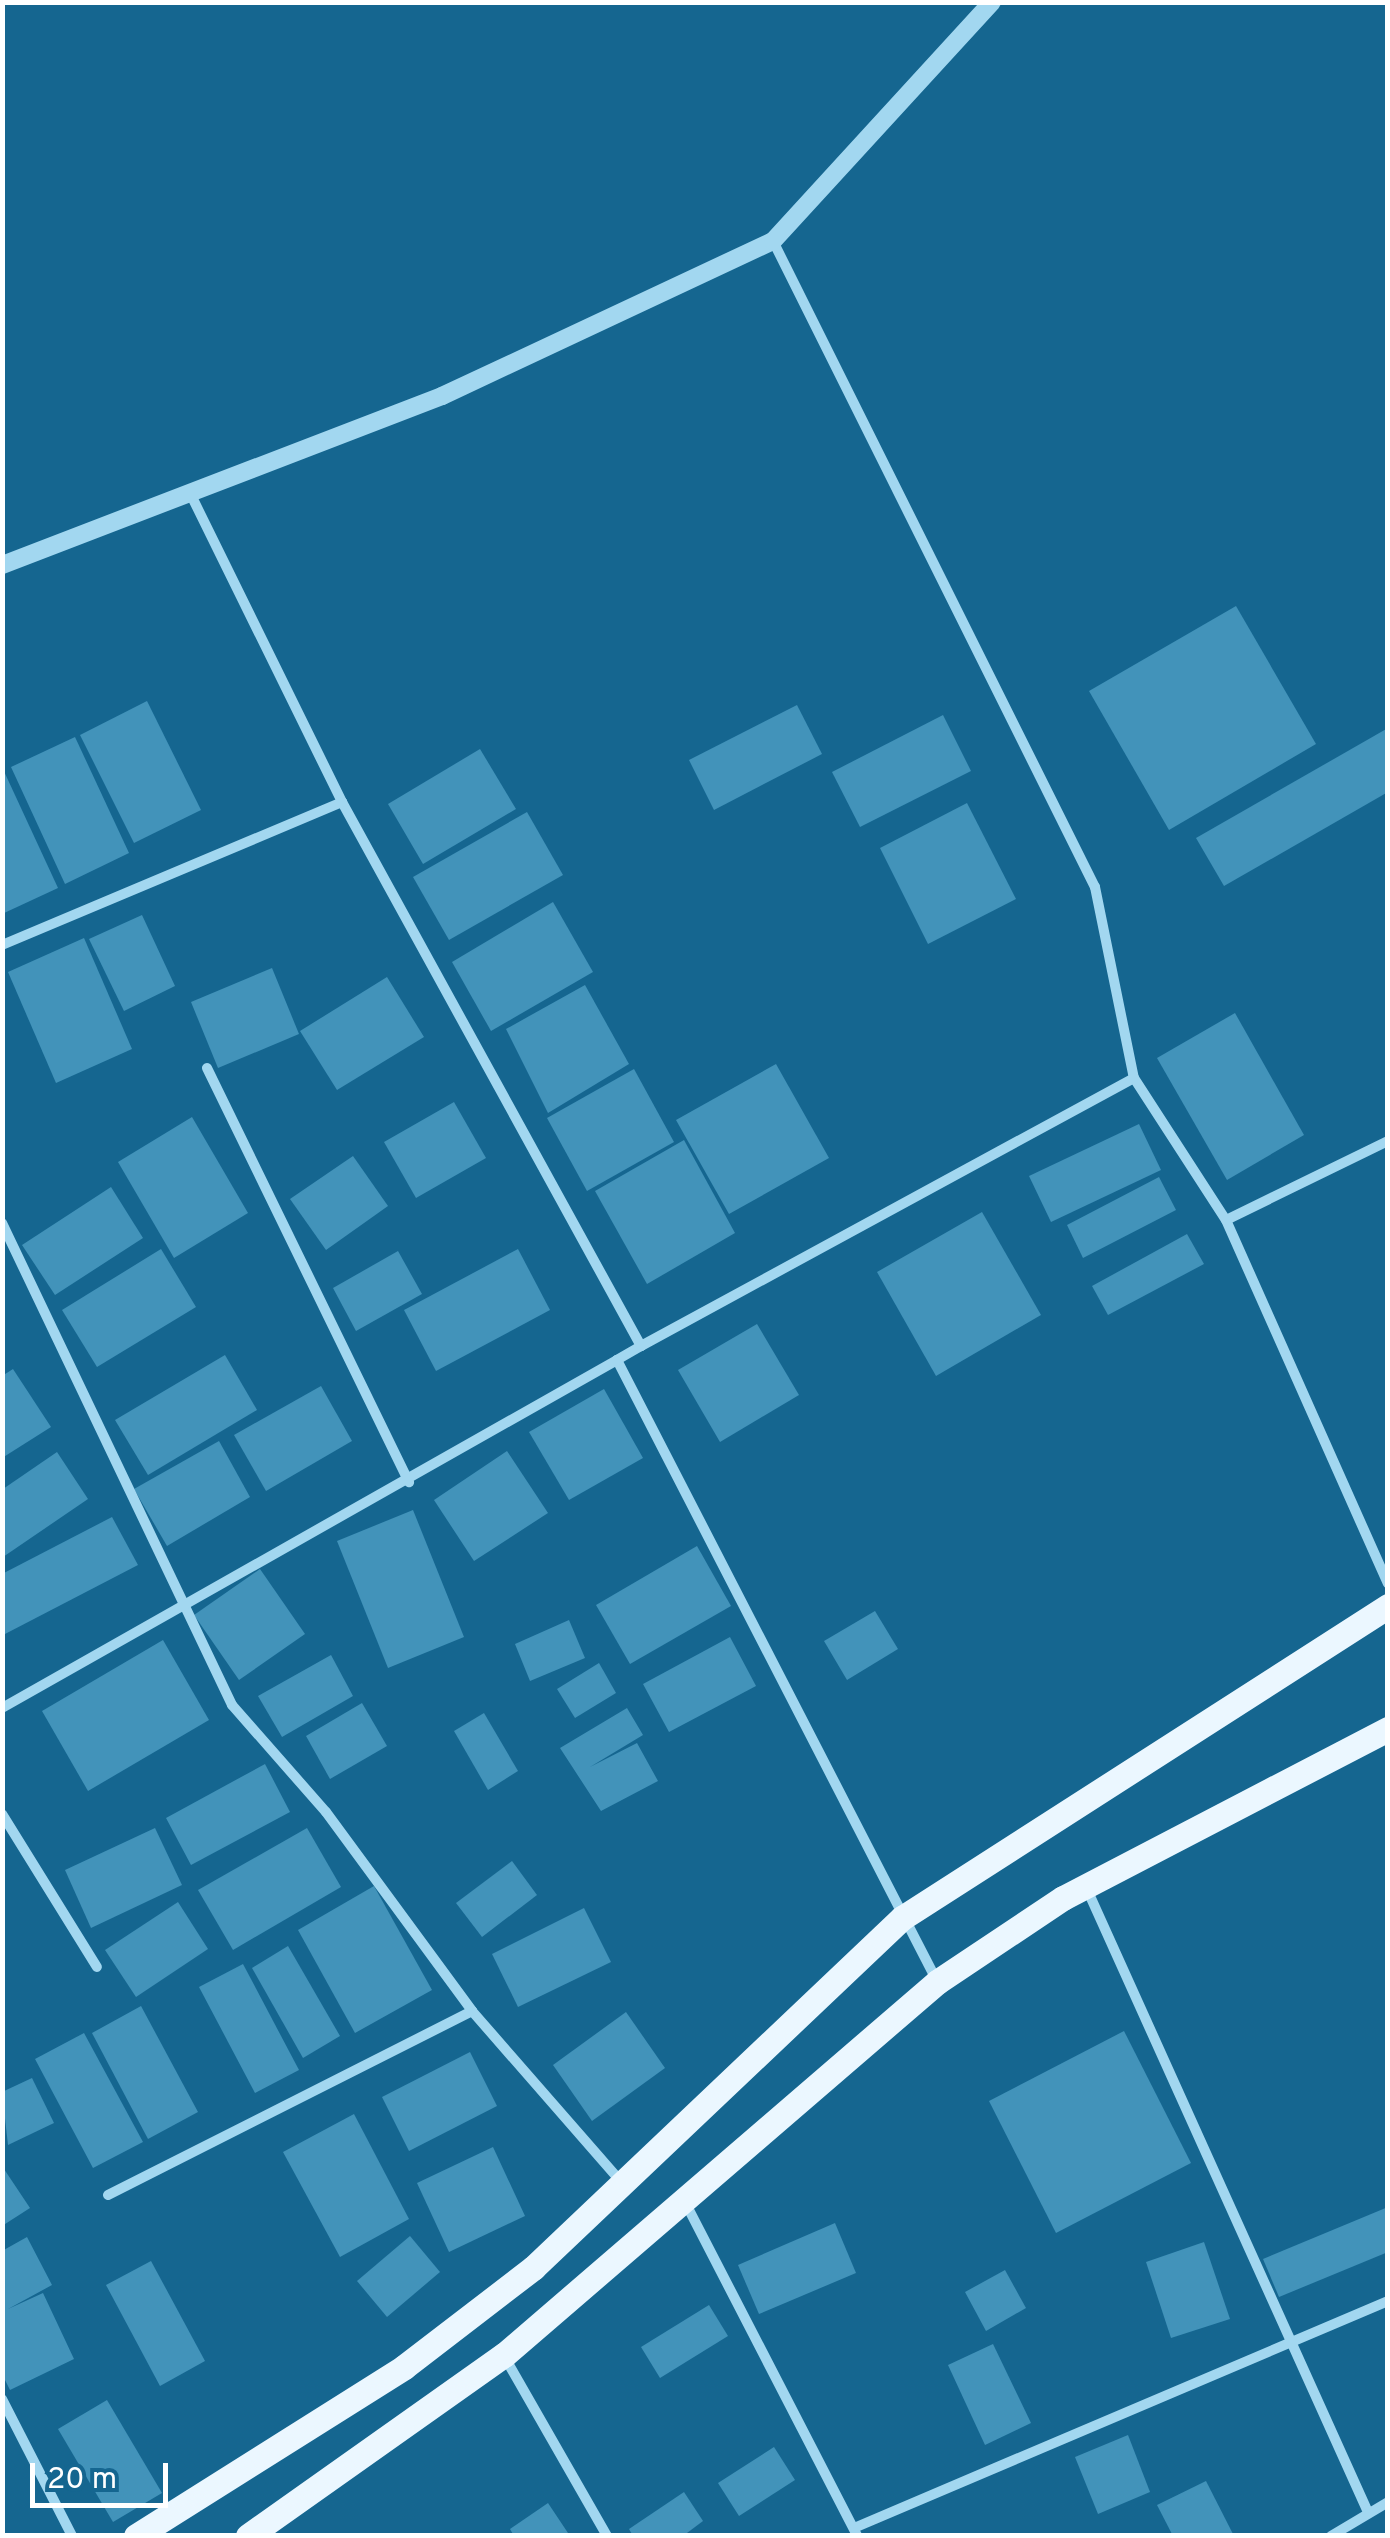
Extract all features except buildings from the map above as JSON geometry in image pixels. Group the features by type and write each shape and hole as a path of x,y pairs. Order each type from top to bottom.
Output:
{"main road":[{"path":"136,2536 404,2367 533,2268 902,1918 1301,1655 1388,1606"},
{"path":"248,2536 504,2355 686,2204 937,1982 1086,1886 1388,1729"}],"street":[{"path":"2,565 442,396 773,241 992,2"},
{"path":"773,241 1095,888 1134,1078 1226,1220 1388,1584"},
{"path":"191,495 342,802 641,1346"},
{"path":"2,945 342,802"},
{"path":"207,1068 409,1482"},
{"path":"2,1708 177,1603 409,1482 641,1346 1134,1078"},
{"path":"1226,1220 1388,1141"},
{"path":"2,1223 177,1603 232,1704 326,1812 472,2011 623,2184"},
{"path":"617,1360 937,1982"},
{"path":"2,1814 98,1967"},
{"path":"1086,1886 1286,2342 1366,2510"},
{"path":"108,2196 472,2011"},
{"path":"686,2204 856,2532 1286,2342 1388,2301"},
{"path":"504,2355 607,2536"},
{"path":"2,2399 72,2536"},
{"path":"1330,2536 1366,2510 1388,2502"}]}
